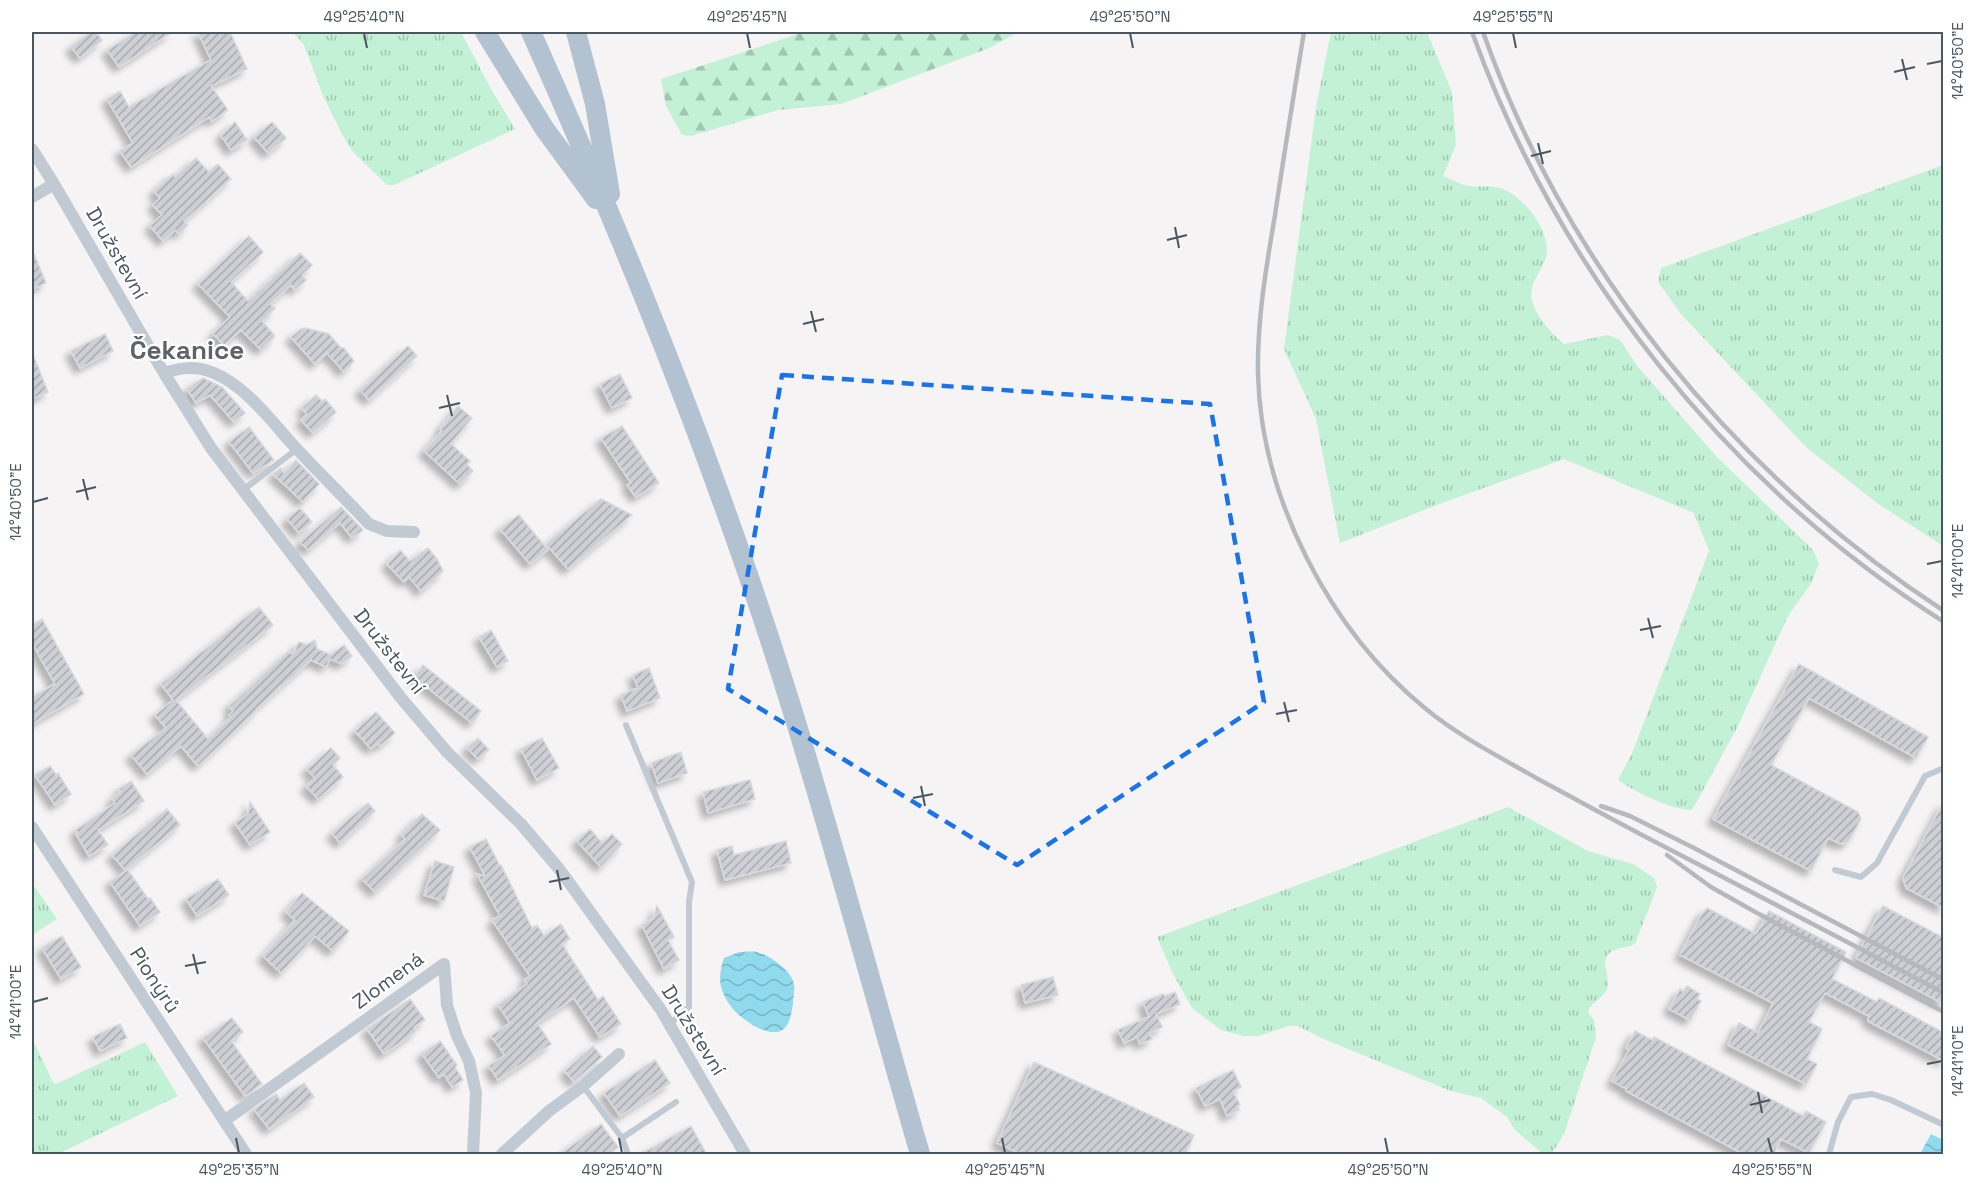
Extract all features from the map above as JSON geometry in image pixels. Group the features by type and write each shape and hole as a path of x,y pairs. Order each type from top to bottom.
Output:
{"main road":[{"path":"485,32 544,128 616,226"},
{"path":"531,32 616,226 730,523 791,706 920,1155"},
{"path":"576,32 595,104 616,226"}],"street":[{"name":"Družstevní","path":"32,149 164,373 212,448 401,698 447,752 514,817 560,870 669,1024 743,1154"},
{"path":"32,197 54,184"},
{"path":"164,373 174,369 192,367 215,373 231,382 254,402 369,524 387,531 414,532"},
{"name":"Pionýrů","path":"32,826 246,1155"},
{"name":"Zlomená","path":"224,1121 444,964 447,1005 457,1036 469,1061 476,1093 473,1155"},
{"path":"502,1155 549,1111 583,1086 619,1053"}],"lane":[{"path":"243,490 297,449"},
{"path":"626,725 692,882 689,902 689,1007 669,1024"},
{"path":"1835,870 1861,877 1877,862 1925,776 1944,768"},
{"path":"583,1086 622,1138 628,1155"},
{"path":"1829,1155 1838,1122 1851,1097 1872,1094 1891,1100 1944,1125"},
{"path":"622,1138 675,1102"}],"highlighted area":[{"path":"782,375 1210,404 1264,702 1017,865 728,689"}],"green space":[{"path":"293,32 461,32 515,129 394,185 387,185 353,152 343,136 323,96 304,45"},
{"path":"804,32 1018,32 989,48 841,104 778,110 691,136 682,135 666,106 661,79"},
{"path":"1331,32 1427,32 1452,92 1456,145 1443,176 1466,185 1496,187 1505,190 1520,200 1534,216 1544,235 1547,253 1531,294 1537,313 1545,325 1564,344 1608,335 1620,340 1638,367 1717,457 1813,550 1819,563 1812,582 1788,616 1737,728 1692,810 1673,807 1654,800 1618,780 1633,751 1709,551 1694,513 1564,459 1340,543 1316,419 1284,349 1316,107"},
{"path":"1943,165 1943,546 1877,503 1807,448 1681,314 1658,282 1661,268"},
{"path":"1508,807 1588,851 1633,864 1654,878 1657,887 1635,944 1612,951 1605,960 1608,986 1588,1012 1594,1021 1596,1037 1564,1134 1552,1153 1543,1154 1515,1130 1507,1117 1481,1098 1451,1091 1321,1038 1298,1026 1289,1026 1258,1036 1244,1036 1221,1030 1192,1008 1173,974 1157,937"},
{"path":"32,883 57,919 32,935"},
{"path":"32,1038 56,1084 145,1042 178,1096 58,1154 32,1154"}],"water":[{"path":"739,952 757,952 768,957 779,964 792,979 794,989 792,1011 787,1025 782,1030 767,1031 751,1024 733,1009 725,996 720,979 724,958"},
{"path":"1931,1134 1943,1140 1943,1154 1920,1154"}],"building":[{"path":"91,32 96,32 102,40 80,58 71,47"},
{"path":"136,32 172,32 119,67 107,50"},
{"path":"198,32 230,32 247,69 211,86 228,110 212,121 209,117 131,167 120,151 133,143 107,99 120,91 129,107 211,60"},
{"path":"235,122 247,140 231,150 221,135"},
{"path":"272,122 286,138 268,153 254,137"},
{"path":"196,158 209,172 218,164 231,179 184,221 188,225 179,234 175,230 163,241 150,226 162,215 153,205 160,198 154,191 173,174 175,177"},
{"path":"249,236 263,252 231,282 248,301 300,253 312,265 302,275 306,280 295,290 291,285 270,304 275,308 262,321 275,336 261,350 241,330 224,345 213,334 230,317 198,284"},
{"path":"32,249 46,283 32,289"},
{"path":"305,328 329,334 354,361 344,372 327,353 315,364 291,337"},
{"path":"105,334 113,351 80,368 71,351"},
{"path":"408,346 417,356 369,400 360,390"},
{"path":"32,352 48,392 32,399"},
{"path":"620,374 632,398 612,408 600,384"},
{"path":"203,378 222,387 245,413 234,422 210,395 196,403 187,389"},
{"path":"316,395 322,401 325,399 336,412 313,433 301,420 307,414 302,408"},
{"path":"458,406 472,418 451,444 470,461 467,465 473,471 460,484 424,451 442,431 440,429"},
{"path":"622,426 659,483 636,497 627,485 631,483 601,438"},
{"path":"249,427 274,460 253,473 229,442"},
{"path":"296,460 319,484 303,502 273,474 281,468 284,473"},
{"path":"601,499 632,515 568,569 546,544"},
{"path":"341,507 363,530 352,538 340,523 308,550 300,542"},
{"path":"300,508 312,522 299,533 287,519"},
{"path":"519,515 548,550 530,564 500,529"},
{"path":"428,548 443,571 421,591 409,577 404,582 387,564 400,550 410,561"},
{"path":"259,607 273,625 176,700 208,739 231,717 229,715 233,711 229,706 288,652 293,654 299,642 307,645 315,640 317,649 331,655 344,645 352,656 342,664 330,659 326,667 311,660 256,709 198,766 181,746 147,774 131,755 166,728 155,715 173,700 161,684"},
{"path":"42,619 84,694 32,724 32,697 55,684 32,643 32,625"},
{"path":"491,630 508,661 497,667 479,637"},
{"path":"1799,664 1928,737 1916,758 1809,698 1771,765 1858,812 1861,819 1848,842 1841,844 1828,838 1811,871 1713,819"},
{"path":"423,665 481,711 472,723 414,677"},
{"path":"649,668 660,698 627,711 621,695 638,688 633,675"},
{"path":"376,712 395,733 380,746 378,743 371,749 355,731"},
{"path":"478,738 489,750 478,759 467,748"},
{"path":"542,738 559,768 537,780 521,749"},
{"path":"331,748 340,758 333,765 343,777 318,799 306,786 315,778 307,769"},
{"path":"681,752 687,773 658,783 651,763"},
{"path":"50,766 56,775 58,773 71,794 55,805 35,775"},
{"path":"750,780 755,799 708,813 703,792"},
{"path":"131,781 144,801 98,830 108,845 89,856 76,830 115,803 112,798 121,792 119,789"},
{"path":"1944,801 1944,908 1906,888 1903,878"},
{"path":"250,802 270,832 250,845 235,823 248,814"},
{"path":"368,803 375,811 340,843 332,833"},
{"path":"167,809 180,825 125,870 112,855"},
{"path":"422,814 440,830 375,892 362,879 405,839 401,835"},
{"path":"590,829 602,843 612,834 622,844 601,867 577,841"},
{"path":"486,839 532,928 537,925 544,936 561,924 570,939 562,944 598,1000 603,996 621,1024 600,1037 574,998 537,1023 551,1044 498,1080 489,1066 505,1055 491,1036 510,1023 498,1005 527,984 524,980 530,976 492,920 500,916 477,874 485,876 470,847"},
{"path":"786,841 791,863 725,880 717,850 732,846 734,855"},
{"path":"435,861 454,867 444,901 424,895"},
{"path":"128,870 160,912 140,926 110,882"},
{"path":"218,879 229,895 197,916 186,899"},
{"path":"302,893 349,931 333,951 315,936 281,973 263,956 295,920 286,912"},
{"path":"657,906 674,937 668,940 679,960 664,969 642,925 653,919"},
{"path":"1883,906 1944,938 1944,1004 1856,958"},
{"path":"1707,908 1756,934 1769,911 1846,952 1832,979 1877,1002 1879,998 1944,1033 1944,1061 1868,1021 1869,1016 1825,993 1809,1022 1822,1029 1807,1059 1817,1064 1806,1084 1728,1045 1739,1023 1758,1033 1773,1003 1680,955"},
{"path":"62,936 81,967 61,979 42,948"},
{"path":"1053,977 1058,995 1025,1003 1021,985"},
{"path":"1687,986 1700,994 1697,999 1701,1001 1690,1020 1669,1009 1680,989 1683,992"},
{"path":"1175,992 1180,1004 1156,1014 1162,1027 1149,1033 1152,1039 1140,1044 1137,1037 1124,1043 1118,1030 1149,1017 1143,1002"},
{"path":"410,999 425,1020 414,1027 416,1031 384,1054 367,1029"},
{"path":"232,1018 243,1032 231,1041 262,1084 245,1096 203,1038"},
{"path":"120,1024 127,1038 100,1051 93,1037"},
{"path":"1635,1031 1652,1040 1654,1037 1803,1116 1806,1111 1826,1122 1809,1153 1781,1139 1773,1155 1745,1155 1626,1091 1627,1089 1612,1081 1629,1050 1626,1048"},
{"path":"440,1041 457,1065 455,1067 463,1080 452,1087 444,1074 439,1078 422,1054"},
{"path":"593,1046 602,1057 574,1082 565,1071"},
{"path":"655,1060 670,1083 620,1116 604,1093"},
{"path":"1034,1062 1194,1135 1185,1155 1023,1155 997,1143"},
{"path":"1233,1070 1241,1087 1233,1091 1240,1105 1239,1110 1227,1116 1220,1099 1205,1106 1196,1088"},
{"path":"304,1083 314,1097 269,1129 254,1109 276,1094 280,1100"},
{"path":"601,1124 618,1147 608,1155 559,1155"},
{"path":"691,1126 707,1155 639,1155"}],"railway":[{"path":"1304,32 1265,274 1258,374 1262,421 1272,468 1287,514 1307,559 1331,601 1360,641 1391,677 1426,709 1466,738 1619,823 1944,993"},
{"path":"1472,32 1508,121 1552,206 1602,288 1659,366 1722,438 1791,505 1865,567 1944,622"},
{"path":"1483,32 1518,119 1561,203 1610,283 1666,359 1728,430 1795,496 1868,556 1944,611"},
{"path":"1601,806 1630,816 1694,848 1944,980"},
{"path":"1667,855 1711,887 1944,1012"}],"district":[{"name":"Čekanice","path":"187,350"}]}
